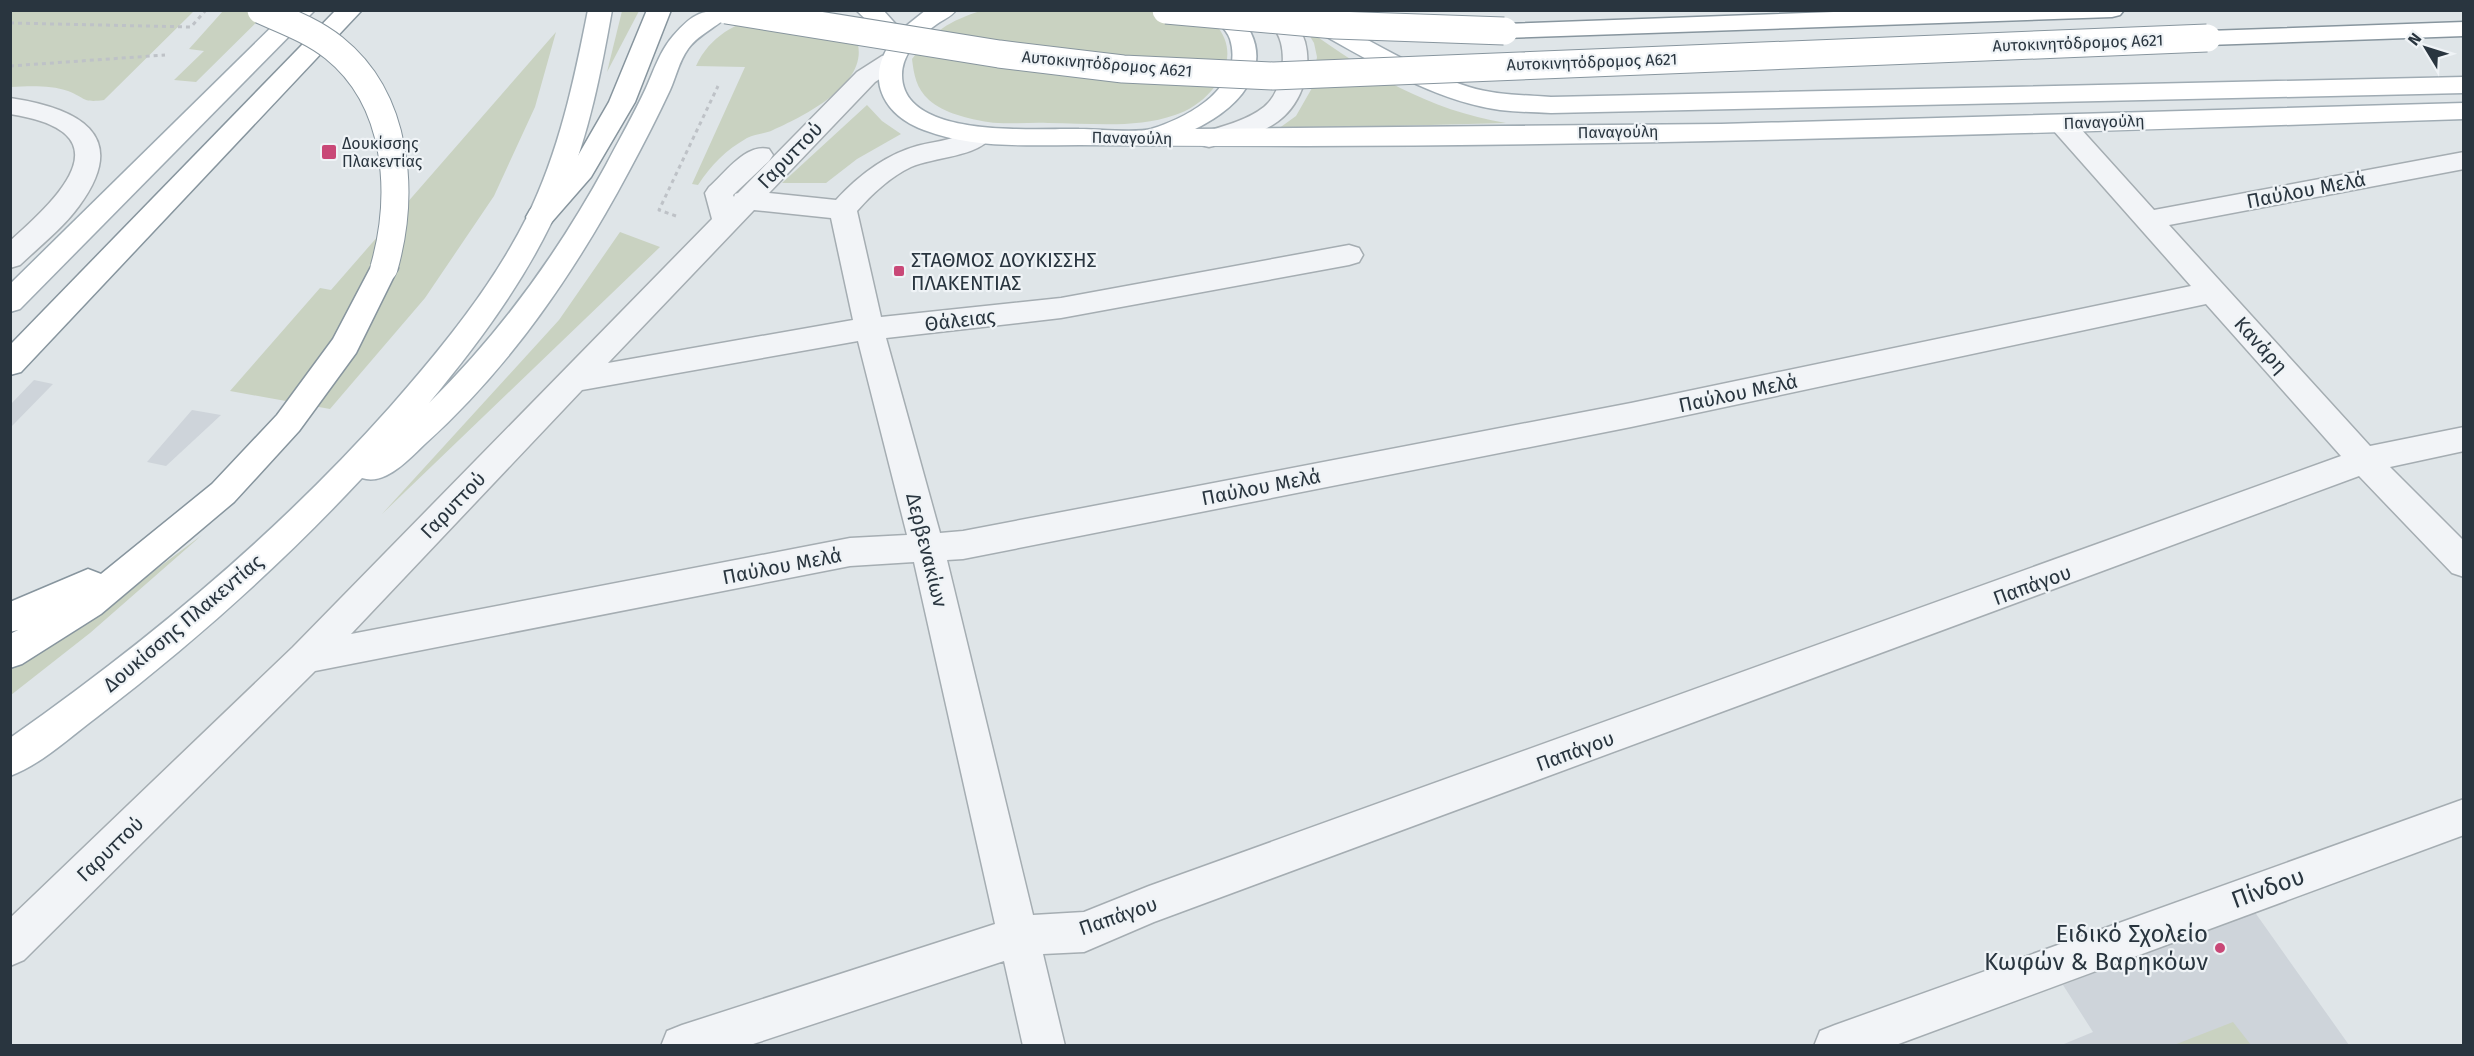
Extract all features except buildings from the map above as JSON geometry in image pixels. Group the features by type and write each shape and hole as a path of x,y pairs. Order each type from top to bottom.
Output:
{"main road":[{"path":"10,653 90,604 223,493 288,423 345,345 384,268 393,234 396,190 393,154 382,116 364,78 335,48 261,10"},
{"path":"10,302 303,10"},
{"path":"10,364 350,10"},
{"name":"Δουκίσσης Πλακεντίας","path":"10,759 53,729 215,600 309,514 419,396 497,293 540,218 565,160 584,96 600,10"},
{"path":"540,218 582,171 622,102 659,10"},
{"path":"309,514 410,441 486,362 520,322 533,306 590,218 657,91 678,45 703,21 723,10"},
{"name":"Αυτοκινητόδρομος Α621","path":"723,10 987,53 1123,69 1273,76 2463,29"},
{"path":"868,10 889,29 895,53"},
{"path":"895,53 919,24 944,10"},
{"name":"Αυτοκινητόδρομος Α621","path":"1166,10 1284,23 1398,30 1504,31 2112,10"},
{"path":"1151,139 1192,122 1221,104 1236,84 1243,64 1244,42 1235,25 1219,10"},
{"name":"Παναγούλη","path":"1292,10 1427,79 1462,93 1500,102 1563,105 2463,85"},
{"name":"Παναγούλη","path":"895,53 891,84 902,105 915,116 933,125 979,136 1209,139 2062,124 2463,111"},
{"path":"10,618 84,586 176,534"}],"street":[{"path":"1209,139 1248,127 1275,112 1288,94 1294,66 1293,43 1282,20 1274,10"},
{"name":"Γαρυττού","path":"10,946 305,658 736,210 866,77 895,53"},
{"path":"10,106 40,109 73,125 82,134 88,150 86,166 79,184 69,199 10,258"},
{"name":"Κανάρη","path":"2062,124 2363,460 2463,563"},
{"path":"736,210 843,210 862,188 900,162 923,153 957,146 979,136"},
{"name":"Παύλου Μελά","path":"2148,220 2463,160"},
{"name":"Δερβενακίων","path":"843,210 869,328 927,547 1044,1046"},
{"name":"Θάλειας","path":"571,381 869,328 906,326 1060,308 1349,255"},
{"name":"Παύλου Μελά","path":"305,658 850,552 963,544 1631,415 2213,292"},
{"name":"Παπάγου","path":"682,1046 1018,936 1084,932 1161,901 2303,485 2363,460 2463,439"},
{"name":"Πίνδου","path":"1836,1046 2463,817"}],"path":[{"path":"10,22 191,27 206,10"},
{"path":"10,66 165,55"}],"shaded area":[{"path":"34,380 53,384 11,427 11,404"},
{"path":"192,410 221,415 166,466 147,462"},
{"name":"Ειδικό Σχολείο Κωφών & Βαρηκόων","path":"2254,911 2349,1045 2059,1046 2093,1032 2063,985"}],"green space":[{"path":"11,10 194,11 104,100 92,101 54,88 11,87"},
{"path":"808,10 830,14 840,19 855,36 859,52 855,68 834,95 802,116 739,143 720,158 698,185 692,184 745,67 696,66 710,45 719,37 739,24 774,11"},
{"path":"983,10 1198,11 1210,18 1224,37 1227,51 1226,65 1212,90 1201,101 1175,115 1160,119 1112,124 1003,123 973,119 949,112 929,100 918,86 912,59 943,28"},
{"path":"223,11 268,11 196,82 174,80 204,51 189,49"},
{"path":"622,11 639,11 607,72"},
{"path":"1305,28 1352,60 1400,88 1451,109 1506,123 1278,129 1296,116 1312,88 1317,57 1314,43"},
{"path":"556,32 535,107 494,196 425,298 330,409 230,391 320,288 331,290"},
{"path":"867,105 882,121 901,134 857,159 826,183 782,183"},
{"path":"620,232 660,247 382,514 559,320"},
{"path":"202,535 90,633 11,695 11,664 138,583"},
{"path":"2233,1022 2251,1045 2174,1045"}],"place":[{"name":"Δουκίσσης Πλακεντίας","path":"329,152"},
{"name":"ΣΤΑΘΜΟΣ ΔΟΥΚΙΣΣΗΣ ΠΛΑΚΕΝΤΙΑΣ","path":"899,271"},
{"name":"Ειδικό Σχολείο Κωφών & Βαρηκόων","path":"2220,948"}]}
